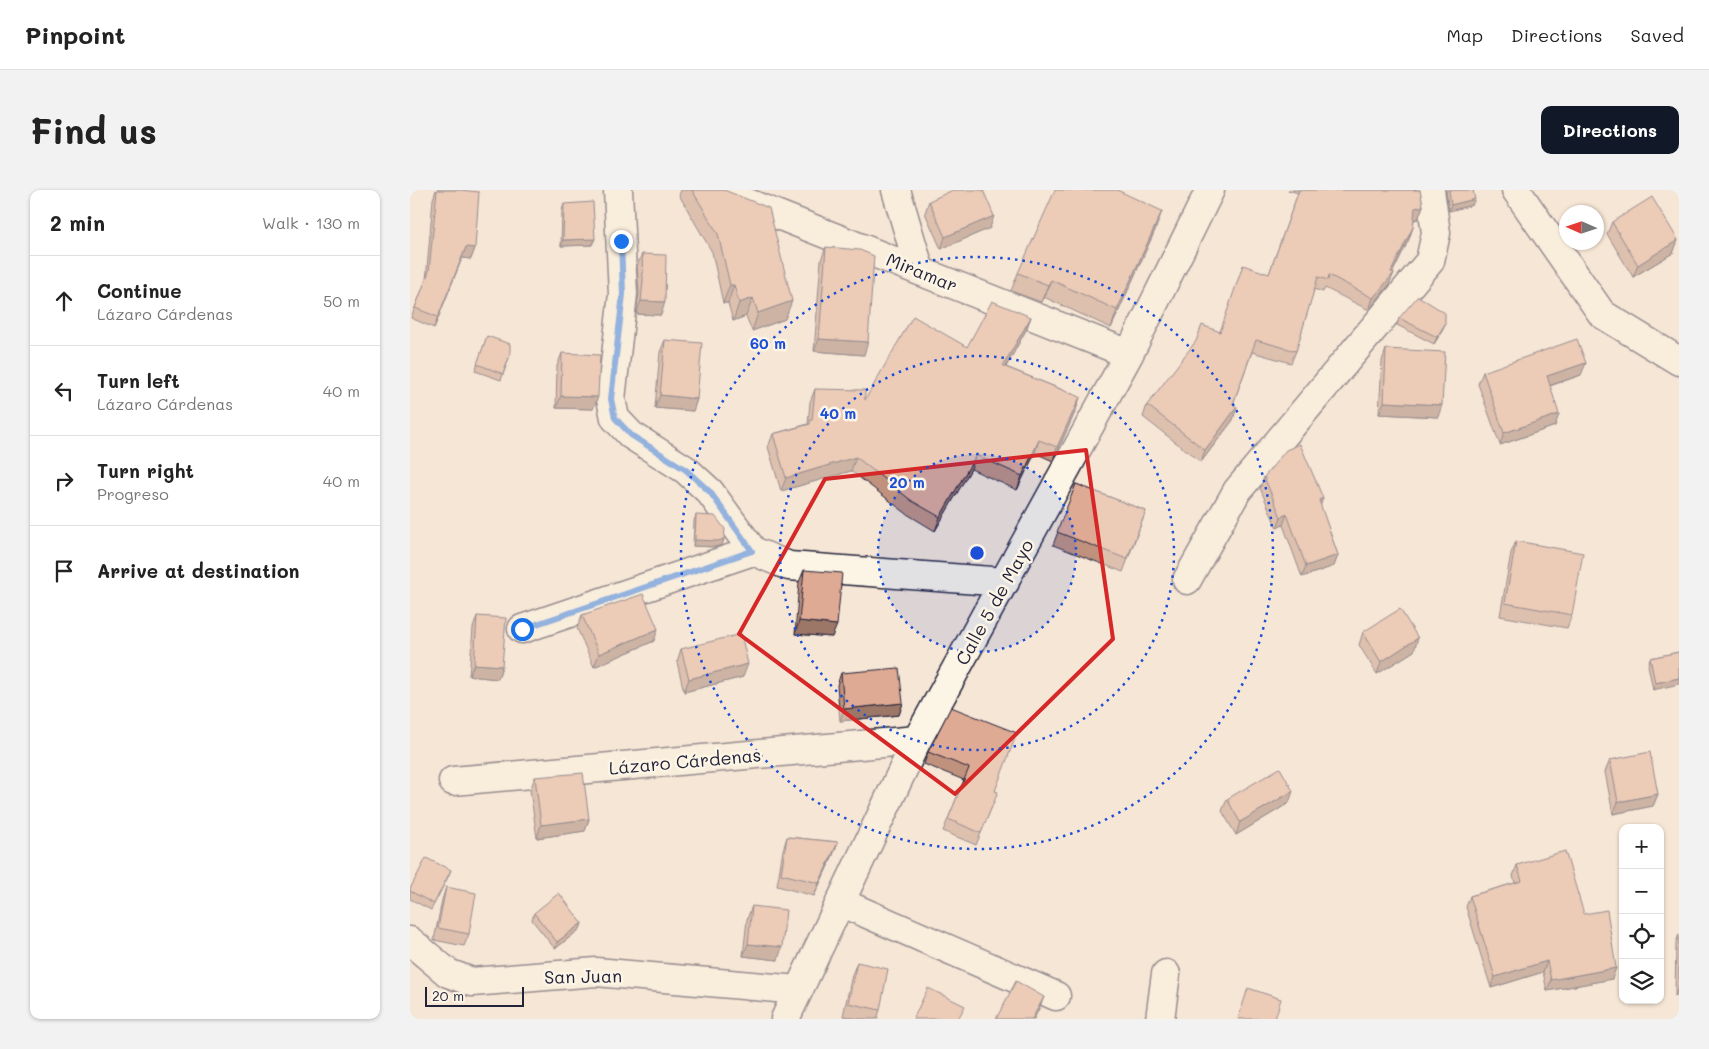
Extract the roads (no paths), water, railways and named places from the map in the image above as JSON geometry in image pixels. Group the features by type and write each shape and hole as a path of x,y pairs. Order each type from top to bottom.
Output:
{"main road":[{"path":"618,190 623,294 611,399 615,418 631,435 686,470 710,492 752,551 789,566 1005,582"},
{"name":"Miramar","path":"715,190 1129,354"},
{"path":"896,190 920,271"},
{"name":"Calle 5 de Mayo","path":"785,1019 917,740 1129,354 1210,190"},
{"path":"1187,580 1237,490 1430,260 1436,233 1430,190"},
{"path":"1516,190 1602,314 1679,360"},
{"path":"522,629 752,551"},
{"name":"Lázaro Cárdenas","path":"453,781 917,740"},
{"path":"840,902 1056,996"},
{"name":"San Juan","path":"410,941 448,973 472,982 596,972 798,990"},
{"path":"1160,1019 1166,974"}]}
